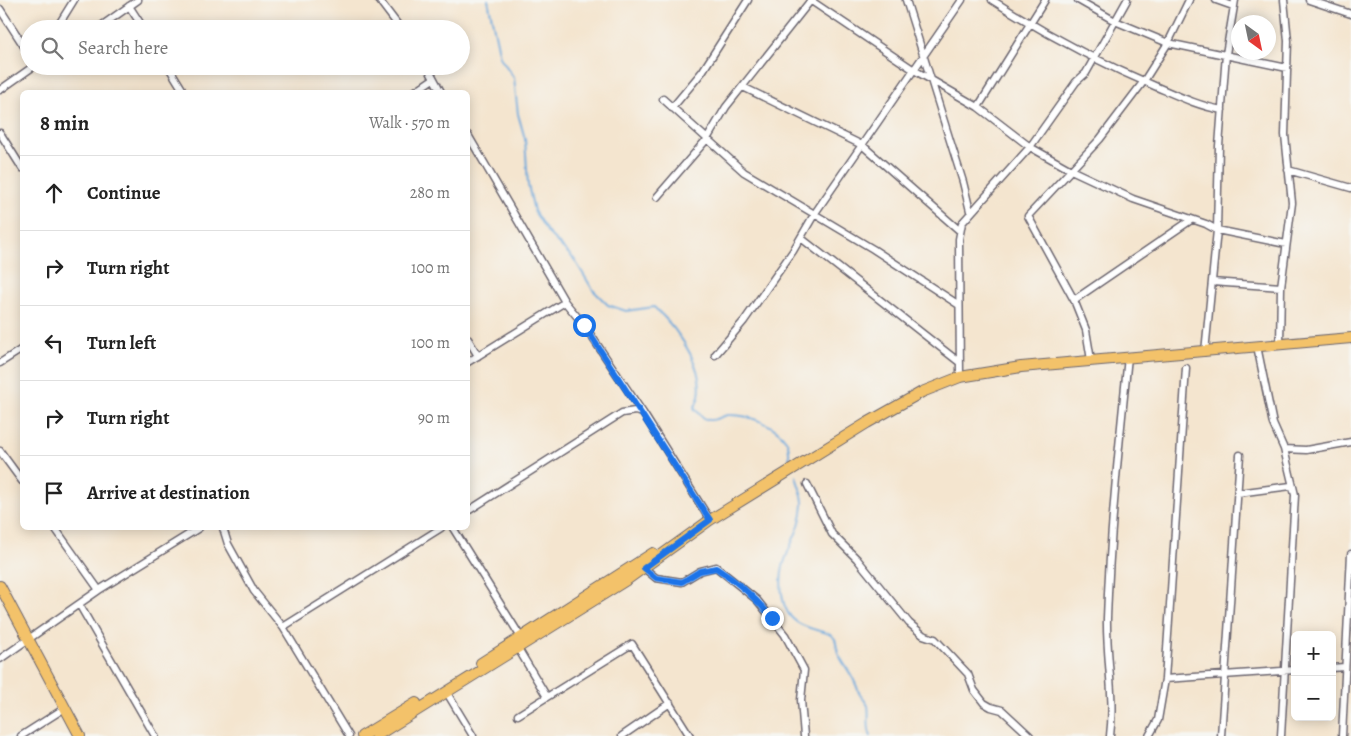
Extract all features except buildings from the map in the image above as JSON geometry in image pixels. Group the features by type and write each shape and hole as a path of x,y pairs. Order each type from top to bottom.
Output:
{"main road":[{"path":"362,736 644,568 682,538 710,520 904,401 960,377 1021,367 1091,360 1205,352 1351,338"},
{"path":"376,736 447,693 663,547 682,538"},
{"path":"0,586 80,736"}],"street":[{"path":"62,20 74,0"},
{"path":"110,20 138,0"},
{"path":"379,0 393,20"},
{"path":"672,108 702,72 748,0"},
{"path":"657,197 707,140 726,106 743,87 810,0 914,70 978,107 1030,147 1071,170 1133,199 1206,224 1217,230 1286,244"},
{"path":"906,0 932,80 970,212"},
{"path":"715,355 744,321 801,238 815,213 962,0"},
{"path":"992,0 1030,24 1095,58 1144,81 1211,108 1222,110"},
{"path":"978,107 1045,0"},
{"path":"1078,0 1115,21 1168,43 1287,68"},
{"path":"960,377 959,305 960,231 962,222 1030,147 1095,58 1127,0"},
{"path":"1091,360 1086,330 1074,300 1028,216 1100,139 1144,81 1168,43 1189,0"},
{"path":"1205,352 1217,230 1226,54 1234,3 1216,0"},
{"path":"1280,344 1281,287 1292,203 1286,135 1288,41 1284,0"},
{"path":"1309,0 1332,3 1351,14"},
{"path":"129,6 138,20"},
{"path":"0,9 20,40"},
{"path":"0,90 21,75"},
{"path":"174,75 183,90"},
{"path":"431,75 440,90"},
{"path":"417,90 432,78"},
{"path":"743,87 862,145 960,231"},
{"path":"663,99 744,172 815,213 959,305"},
{"path":"0,133 20,165"},
{"path":"470,138 565,302 584,325 643,413 710,520"},
{"path":"1288,170 1351,188"},
{"path":"1074,300 1191,220"},
{"path":"801,238 959,362"},
{"path":"1212,282 1281,287"},
{"path":"470,361 565,302"},
{"path":"470,342 478,356"},
{"path":"1257,346 1273,424 1284,449 1291,486 1295,495 1281,736"},
{"path":"0,363 20,350"},
{"path":"1110,736 1111,704 1106,640 1107,611 1116,480 1128,357"},
{"path":"1149,736 1158,720 1165,679 1186,368"},
{"path":"470,510 622,414 635,411 643,413"},
{"path":"1284,449 1306,450 1351,442"},
{"path":"0,451 20,478"},
{"path":"1221,736 1240,455"},
{"path":"807,484 832,534 857,559 910,622 923,635 935,639 968,674 974,690 984,703 990,707 1002,710 1030,736"},
{"path":"1238,493 1291,486"},
{"path":"57,530 99,590"},
{"path":"0,659 99,590 197,530"},
{"path":"224,530 228,544 254,591 283,627 349,736"},
{"path":"283,627 438,530"},
{"path":"455,530 547,697"},
{"path":"1342,736 1351,554"},
{"path":"644,568 656,578 682,582 700,571 716,568 757,600 785,635 804,670 801,700 804,736"},
{"path":"79,604 156,736"},
{"path":"518,715 632,644 690,736"},
{"path":"1336,668 1344,667"},
{"path":"1165,679 1291,670"},
{"path":"447,693 473,736"},
{"path":"622,736 670,703"},
{"path":"21,736 65,708"}],"waterway":[{"path":"488,0 500,57 514,78 518,114 525,139 528,185 534,211 548,233 574,259 593,290 608,305 626,311 654,307 673,327 690,354 696,368 699,396 694,408 701,416 707,420 728,415 744,416 768,425 781,434 788,443 790,466"},
{"path":"796,476 802,494 803,505 798,529 782,572 783,600 787,611 793,619 809,628 831,635 835,639 839,655 868,706 871,736"}],"route":[{"path":"584,325 643,413 710,520 682,538 644,568 656,578 682,582 692,578 700,571 711,567 716,568 740,584 772,618"}]}
